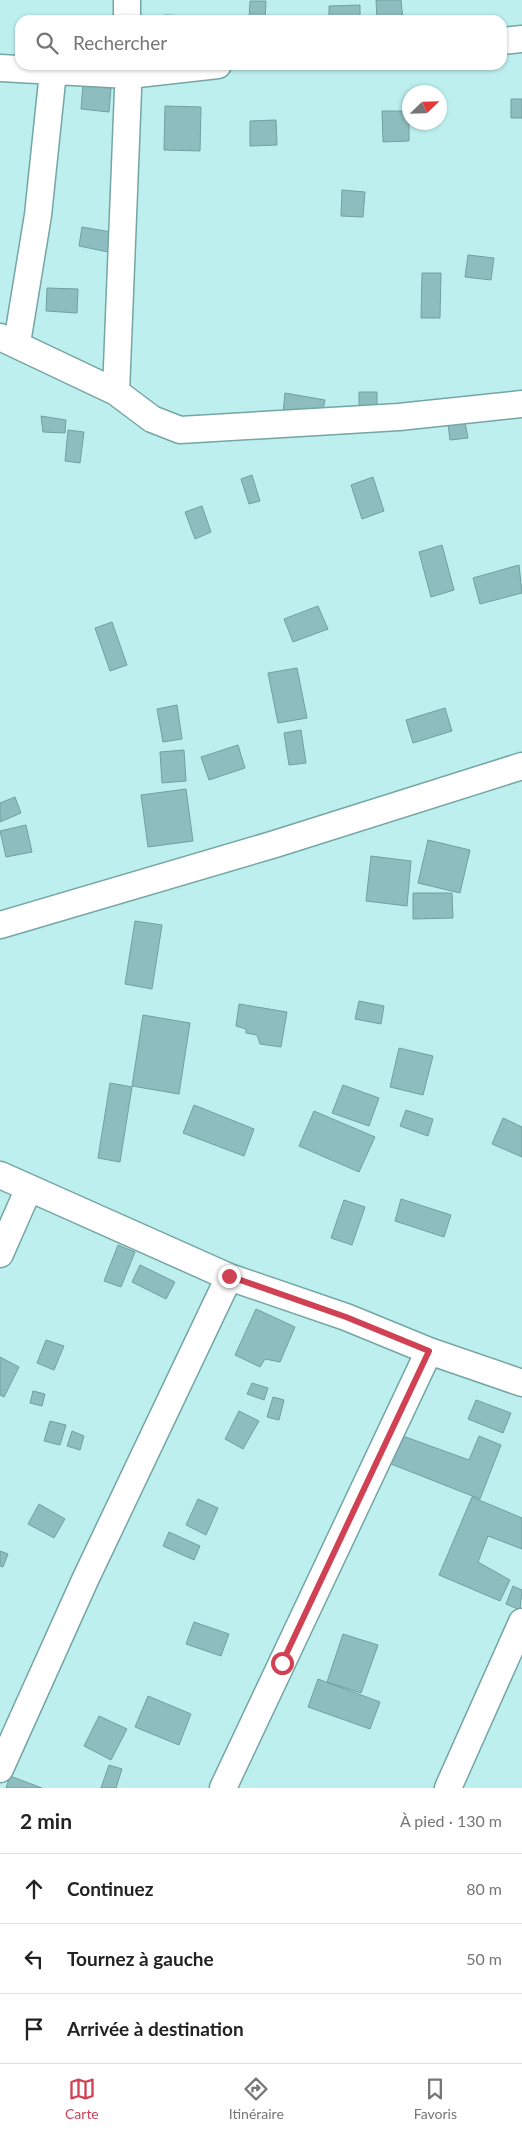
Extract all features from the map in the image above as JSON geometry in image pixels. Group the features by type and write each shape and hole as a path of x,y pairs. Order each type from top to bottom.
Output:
{"street":[{"path":"127,0 128,15"},
{"path":"507,40 522,39"},
{"path":"0,68 15,69"},
{"path":"26,70 53,72 129,70 116,392"},
{"path":"53,72 38,215 8,340 116,392 152,419 180,430 399,417 522,404"},
{"path":"0,925 275,844 522,766"},
{"path":"0,1175 229,1276 346,1317 429,1351 522,1383"},
{"path":"0,1254 29,1188"},
{"path":"0,1770 85,1580 229,1276"},
{"path":"224,1788 429,1351"},
{"path":"448,1788 522,1622"}],"building":[{"path":"376,0 401,0 402,15 377,15"},
{"path":"250,1 266,1 265,15 249,15"},
{"path":"360,5 360,15 329,15 329,6"},
{"path":"83,85 111,88 109,112 81,109"},
{"path":"511,99 522,99 522,118 511,118"},
{"path":"165,106 201,107 200,151 164,150"},
{"path":"382,111 402,111 402,130 409,130 409,141 383,142"},
{"path":"276,120 277,145 250,146 250,121"},
{"path":"342,190 365,192 363,217 341,216"},
{"path":"82,227 111,232 108,252 79,246"},
{"path":"468,255 494,258 491,280 465,277"},
{"path":"422,273 441,273 440,318 421,318"},
{"path":"47,288 78,289 77,313 46,311"},
{"path":"359,392 377,392 377,409 359,409"},
{"path":"285,393 325,400 321,420 283,413"},
{"path":"41,416 66,420 65,433 43,432"},
{"path":"465,422 468,438 450,440 448,424"},
{"path":"68,430 84,432 80,463 65,461"},
{"path":"252,475 260,501 249,504 241,479"},
{"path":"373,477 384,511 362,519 351,485"},
{"path":"202,506 211,532 195,539 185,512"},
{"path":"442,545 454,590 431,597 419,552"},
{"path":"519,565 522,593 480,604 473,578"},
{"path":"318,606 328,629 293,642 284,619"},
{"path":"112,622 127,665 110,671 95,628"},
{"path":"297,668 307,718 278,723 268,673"},
{"path":"177,705 182,739 163,742 157,709"},
{"path":"445,708 452,731 413,743 406,720"},
{"path":"301,730 306,763 289,765 284,733"},
{"path":"238,745 245,768 209,780 201,757"},
{"path":"184,750 186,781 162,783 160,752"},
{"path":"186,789 193,841 148,847 141,795"},
{"path":"15,797 21,813 0,822 0,803"},
{"path":"26,825 32,852 6,857 0,831"},
{"path":"428,840 470,850 460,893 418,883"},
{"path":"371,856 411,861 407,906 366,901"},
{"path":"413,893 452,893 453,918 413,919"},
{"path":"135,921 162,925 152,989 125,984"},
{"path":"359,1001 384,1006 381,1024 355,1019"},
{"path":"239,1004 287,1012 281,1047 260,1044 257,1035 246,1033 246,1029 236,1026"},
{"path":"143,1015 190,1023 179,1094 132,1086"},
{"path":"399,1048 433,1056 423,1095 390,1087"},
{"path":"110,1083 132,1087 120,1162 98,1158"},
{"path":"343,1085 379,1098 369,1126 332,1113"},
{"path":"194,1105 254,1129 244,1156 183,1133"},
{"path":"406,1110 433,1119 428,1136 400,1126"},
{"path":"314,1111 375,1137 359,1172 299,1146"},
{"path":"503,1118 522,1127 522,1157 492,1144"},
{"path":"401,1199 451,1215 444,1237 395,1221"},
{"path":"344,1200 365,1207 352,1245 331,1238"},
{"path":"118,1245 135,1252 121,1287 104,1281"},
{"path":"140,1265 175,1282 166,1299 132,1282"},
{"path":"256,1309 295,1327 280,1362 265,1359 260,1367 235,1355"},
{"path":"46,1340 64,1346 54,1370 37,1363"},
{"path":"0,1357 19,1367 4,1397 0,1395"},
{"path":"252,1383 268,1388 264,1400 247,1394"},
{"path":"33,1391 45,1394 42,1406 30,1403"},
{"path":"273,1397 284,1400 279,1420 267,1417"},
{"path":"476,1400 511,1413 503,1433 468,1419"},
{"path":"239,1411 259,1421 243,1449 225,1439"},
{"path":"50,1421 66,1425 60,1445 44,1441"},
{"path":"72,1431 84,1436 80,1450 67,1446"},
{"path":"403,1436 469,1460 479,1436 501,1445 480,1499 391,1464"},
{"path":"472,1497 522,1518 522,1549 488,1536 478,1562 510,1580 500,1601 439,1575"},
{"path":"198,1499 218,1508 206,1535 186,1525"},
{"path":"39,1504 65,1519 54,1538 28,1524"},
{"path":"169,1532 200,1546 194,1560 163,1546"},
{"path":"0,1551 8,1554 3,1567 0,1566"},
{"path":"513,1586 522,1590 520,1610 506,1604"},
{"path":"194,1622 229,1634 221,1656 186,1644"},
{"path":"343,1634 378,1645 361,1693 327,1682"},
{"path":"318,1679 380,1702 370,1729 308,1707"},
{"path":"148,1696 191,1714 179,1745 135,1727"},
{"path":"99,1716 127,1729 111,1760 84,1746"},
{"path":"109,1765 122,1769 116,1788 101,1788"},
{"path":"10,1776 42,1788 6,1788"}],"route":[{"path":"229,1276 346,1317 429,1351 282,1663"}]}
